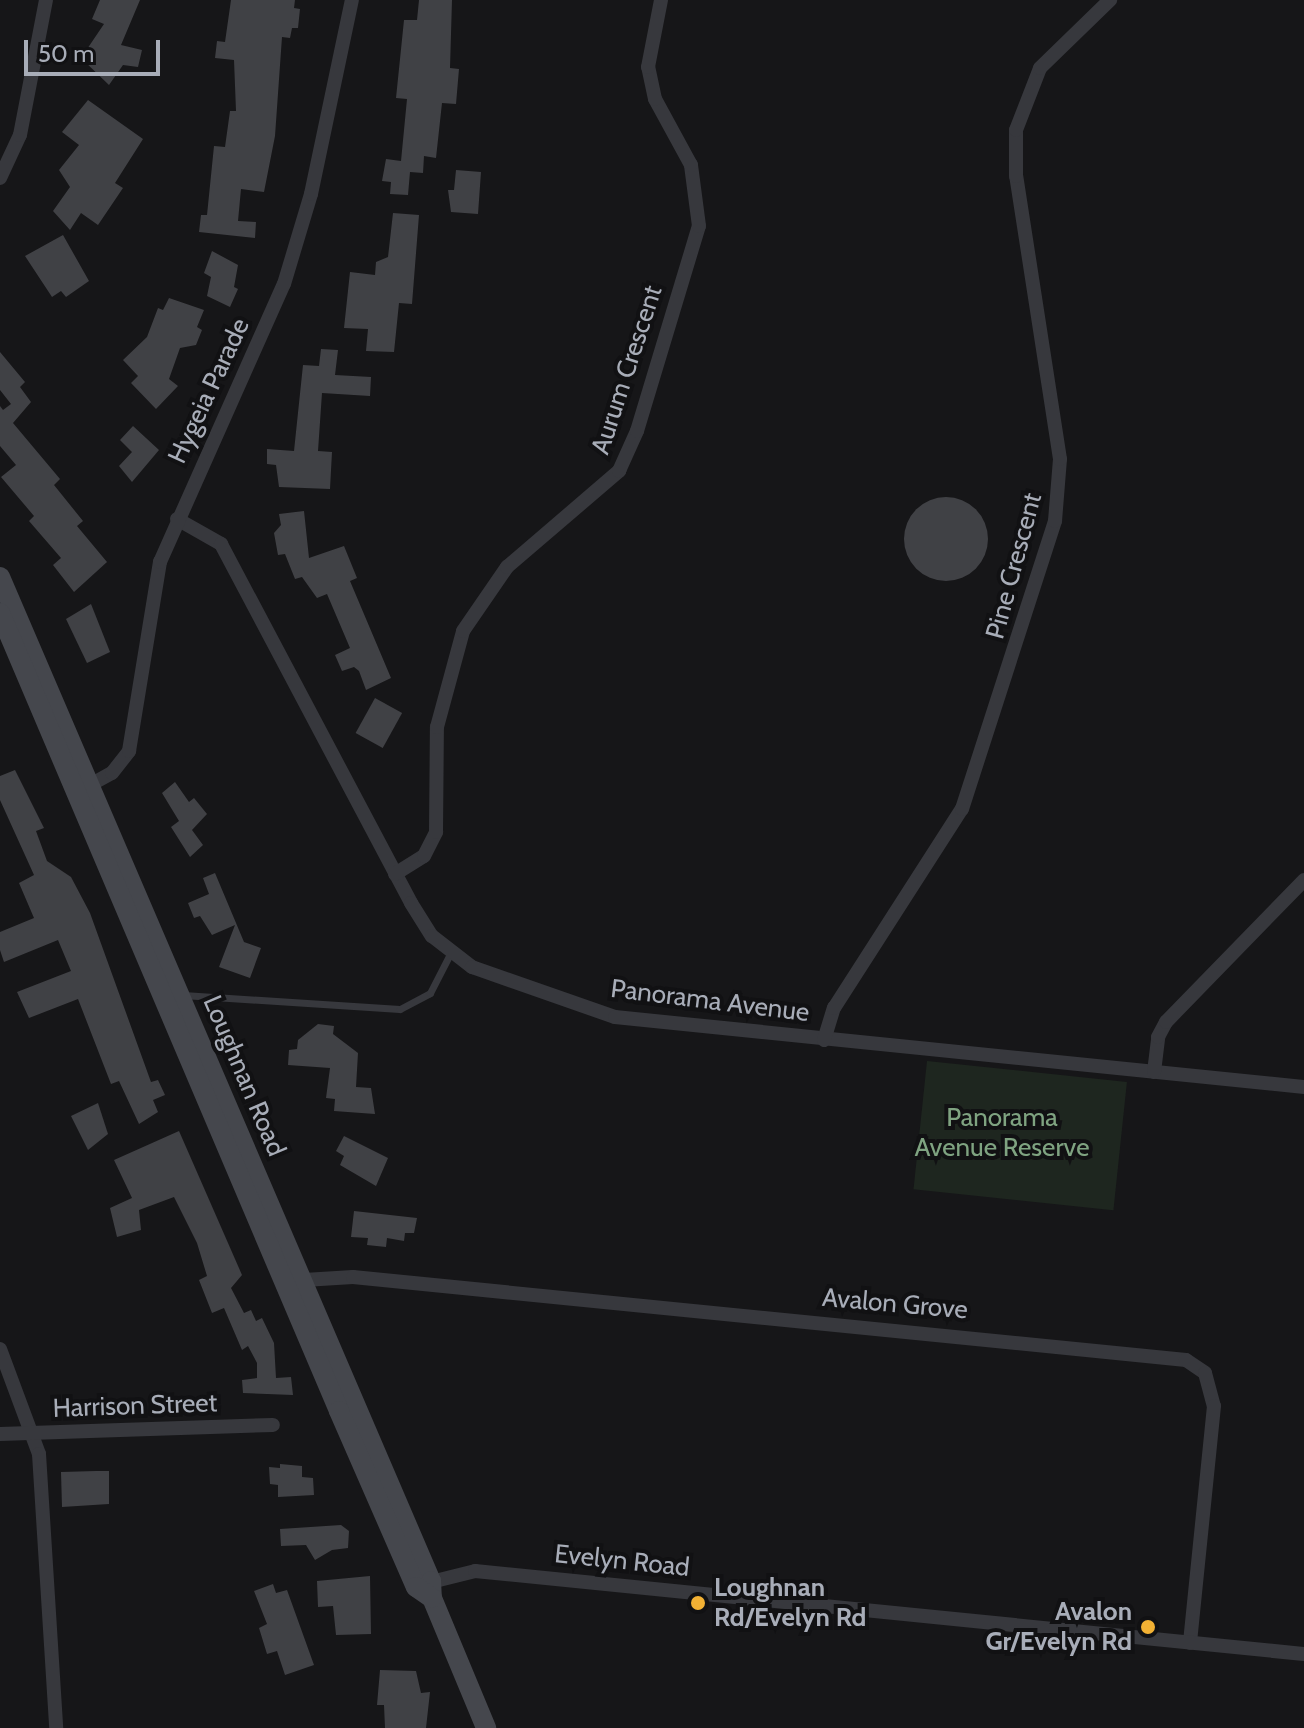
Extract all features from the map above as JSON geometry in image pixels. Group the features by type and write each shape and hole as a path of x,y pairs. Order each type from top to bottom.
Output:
{"main road":[{"name":"Loughnan Road","path":"0,577 304,1280 426,1589"},
{"name":"Loughnan Road","path":"0,613 486,1728"}],"street":[{"path":"0,178 20,135 46,0"},
{"name":"Hygeia Parade","path":"90,785 112,773 129,751 154,591 177,519 284,284 311,194 352,0"},
{"name":"Aurum Crescent","path":"395,874 432,844 437,727 463,631 507,567 619,471 637,431 699,226 691,165 655,99 648,67 661,0"},
{"name":"Pine Crescent","path":"824,1040 834,1008 962,809 1055,521 1060,459 1016,176 1016,130 1040,68 1110,0"},
{"name":"Panorama Avenue","path":"177,519 221,544 395,874 432,936 450,954 514,984 615,1017 1304,1087"},
{"path":"1154,1072 1158,1037 1166,1022 1304,880"},
{"name":"Avalon Grove","path":"304,1280 345,1277 1186,1360 1205,1373 1214,1406 1190,1643"},
{"path":"0,1349 39,1454 56,1728"},
{"name":"Harrison Street","path":"0,1434 273,1425"},
{"name":"Evelyn Road","path":"426,1589 475,1571 1304,1654"}],"lane":[{"path":"181,995 400,1009 430,993 450,954"}],"green space":[{"name":"Panorama Avenue Reserve","path":"927,1061 1127,1082 1113,1210 914,1189"}],"building":[{"path":"100,0 140,0 121,45 142,50 138,67 123,65 109,85 81,58 104,24 92,19"},
{"path":"231,0 295,0 294,8 300,9 298,28 292,28 290,38 282,37 275,136 264,192 241,189 238,221 256,222 255,238 199,232 201,215 207,215 214,146 225,147 230,111 236,111 234,60 215,58 217,41 225,42"},
{"path":"419,0 452,0 450,68 459,69 456,104 442,103 436,158 424,156 423,173 410,172 408,195 390,194 391,182 382,181 386,159 401,161 407,99 396,98 404,20 417,20"},
{"path":"88,100 143,139 115,183 123,188 98,225 81,213 70,230 53,211 70,187 59,170 79,145 62,132"},
{"path":"456,170 481,172 478,214 451,212 448,190 454,190"},
{"path":"393,213 419,215 412,304 399,303 394,352 366,351 368,329 344,328 350,272 375,275 376,262 388,257"},
{"path":"63,235 89,281 66,297 61,291 52,297 25,256"},
{"path":"212,251 238,265 234,287 238,289 230,307 207,296 211,277 204,273"},
{"path":"169,298 204,310 197,327 202,330 196,345 180,348 169,379 178,386 156,409 131,383 138,376 123,360 147,337 158,308 163,310"},
{"path":"321,349 338,350 335,375 371,377 370,396 322,393 318,451 332,452 330,489 279,487 276,465 267,464 267,449 294,451 303,365 319,366"},
{"path":"0,352 25,382 20,387 31,402 13,423 60,479 54,485 83,521 77,526 107,562 74,592 53,565 61,558 29,521 34,516 1,477 16,465 0,446 0,406 3,410 11,404 0,390"},
{"path":"133,426 159,450 132,482 119,466 132,452 120,440"},
{"path":"946,497 969,504 981,516 988,539 981,562 969,574 946,581 923,574 911,562 904,539 911,516 923,504"},
{"path":"304,511 309,558 344,546 357,578 350,581 391,678 366,690 359,671 354,667 342,671 335,655 350,648 327,594 317,598 302,577 295,579 285,554 278,555 274,533 281,525 279,514"},
{"path":"91,604 110,652 87,663 66,619"},
{"path":"375,698 402,713 383,748 356,733"},
{"path":"15,770 44,828 36,831 47,861 71,877 90,913 151,1082 158,1080 165,1095 153,1100 158,1112 139,1124 119,1081 111,1084 78,999 29,1018 17,992 71,971 58,940 4,962 0,932 34,918 19,883 34,875 0,800 0,776"},
{"path":"175,782 189,802 194,798 207,814 192,830 203,845 190,857 171,827 179,821 162,793"},
{"path":"215,873 244,942 261,948 250,978 219,967 235,925 212,935 200,916 194,918 188,903 209,894 203,878"},
{"path":"318,1024 334,1026 333,1034 358,1053 356,1087 371,1088 375,1114 334,1111 335,1099 326,1098 330,1068 288,1065 289,1050 297,1049 298,1040"},
{"path":"98,1103 108,1134 88,1150 71,1116"},
{"path":"179,1131 242,1275 231,1288 244,1313 251,1310 256,1321 262,1318 274,1343 276,1378 291,1377 293,1395 243,1393 242,1380 257,1378 257,1363 248,1346 242,1350 224,1308 212,1313 199,1280 207,1276 197,1243 174,1197 139,1210 141,1230 117,1237 110,1208 132,1198 114,1160"},
{"path":"344,1136 388,1158 376,1186 340,1165 344,1156 336,1151"},
{"path":"354,1211 417,1218 414,1233 405,1233 404,1241 387,1238 386,1247 367,1245 368,1238 351,1237"},
{"path":"280,1464 302,1466 302,1477 313,1478 314,1495 278,1497 278,1485 270,1484 269,1467 280,1468"},
{"path":"109,1471 109,1504 62,1507 61,1472"},
{"path":"341,1525 349,1531 348,1548 332,1550 315,1560 306,1545 281,1546 280,1529"},
{"path":"370,1576 371,1634 336,1635 333,1606 318,1607 317,1581"},
{"path":"273,1584 276,1593 287,1590 314,1665 285,1675 277,1651 267,1654 259,1628 267,1624 254,1591"},
{"path":"380,1670 416,1671 421,1693 430,1692 426,1728 385,1728 384,1705 377,1705"}],"place":[{"name":"Loughnan Rd/Evelyn Rd","path":"698,1603"},
{"name":"Avalon Gr/Evelyn Rd","path":"1148,1627"}]}
